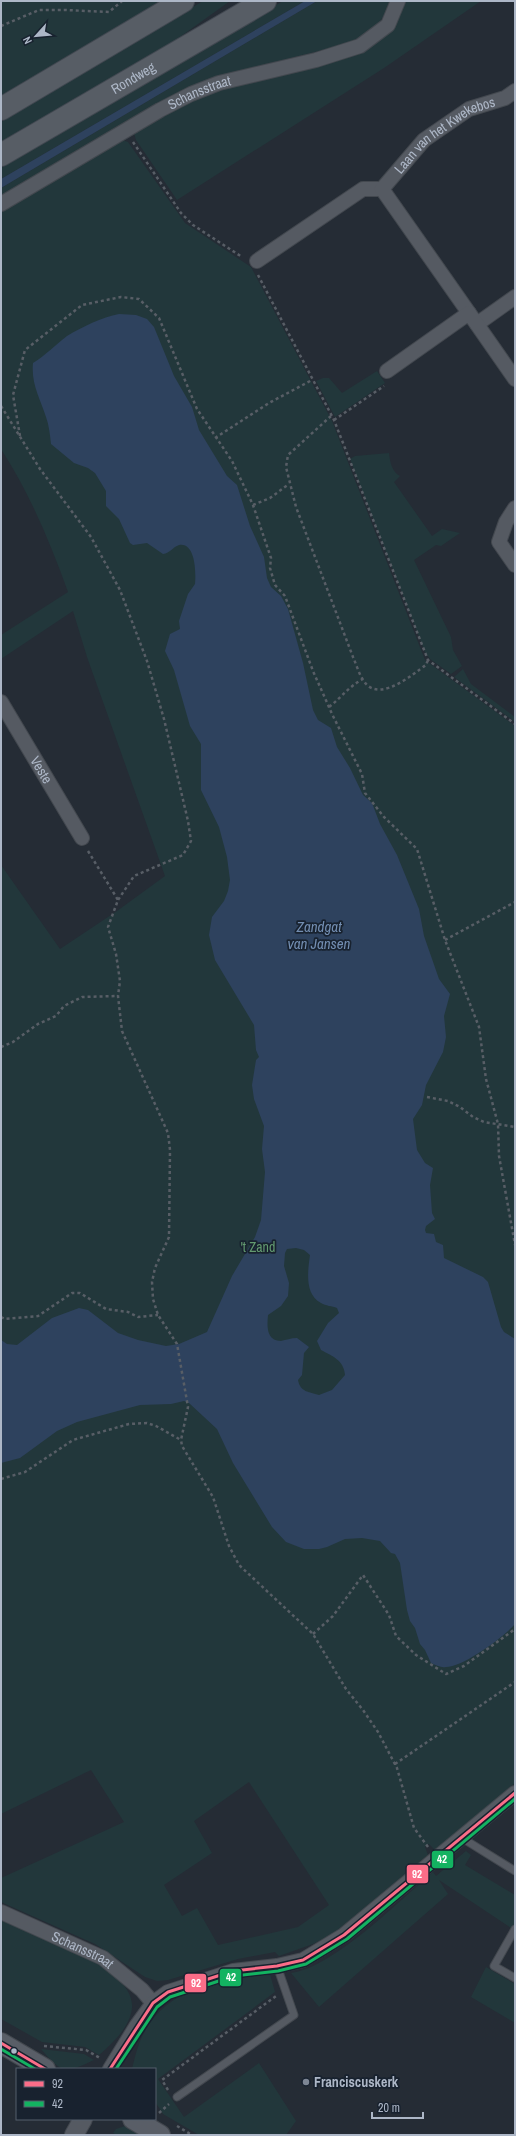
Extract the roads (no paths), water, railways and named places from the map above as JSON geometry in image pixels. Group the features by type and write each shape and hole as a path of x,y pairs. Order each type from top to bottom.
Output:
{"main road":[{"path":"1,109 183,1"},
{"name":"Rondweg","path":"1,155 265,1"},
{"path":"1,2043 43,2068"},
{"path":"135,2120 160,2135"}],"street":[{"name":"Schansstraat","path":"1,204 160,110 218,83 316,60 360,46 388,25 398,1"},
{"name":"Laan van het Kwekebos","path":"382,189 424,140 469,109 504,98 515,91"},
{"path":"253,264 363,189 382,189 515,379"},
{"path":"387,371 473,319 515,297"},
{"path":"515,508 506,522 499,542 515,566"},
{"name":"Veste","path":"1,702 82,838"},
{"path":"111,2067 153,2003 168,1992 198,1981 233,1971 277,1966 303,1960 344,1935 515,1793"},
{"name":"Schansstraat","path":"1,1912 103,1958 142,1990 153,2003"},
{"path":"74,2135 82,2120"}],"lane":[{"path":"462,1838 515,1871"},
{"path":"515,1929 494,1966 515,1978"},
{"path":"173,2095 294,2015 277,1966"}],"water":[{"path":"305,1 317,1 1,188 1,179"},
{"name":"Zandgat van Jansen","path":"112,315 136,315 147,319 154,327 174,376 192,407 199,430 227,476 237,485 250,526 264,557 267,578 271,587 281,596 288,609 303,663 313,710 318,720 331,728 337,747 350,768 363,795 372,803 380,824 397,855 419,909 424,936 439,979 450,994 444,1016 446,1037 443,1052 426,1085 422,1105 413,1119 417,1150 425,1163 433,1168 430,1185 432,1213 435,1219 426,1226 425,1230 426,1233 434,1234 436,1242 443,1245 444,1258 483,1277 488,1282 501,1327 504,1332 515,1339 515,1624 510,1630 483,1650 453,1666 442,1667 431,1663 425,1650 420,1644 415,1628 410,1621 400,1563 395,1554 391,1553 380,1541 362,1538 345,1539 319,1549 304,1549 286,1542 272,1527 233,1463 217,1429 189,1403 184,1401 171,1404 140,1405 77,1422 57,1431 20,1458 1,1463 1,1340 7,1344 17,1345 52,1318 79,1308 88,1310 118,1333 138,1340 166,1346 179,1344 207,1332 232,1276 255,1237 261,1220 265,1172 262,1149 264,1126 254,1099 252,1085 256,1060 259,1057 256,1050 254,1025 215,960 209,935 212,917 224,901 228,891 230,880 227,857 219,827 201,790 201,744 190,726 174,670 165,651 170,634 180,629 179,621 188,594 195,584 194,560 189,548 185,545 179,545 163,554 147,543 133,545 130,543 119,519 106,506 106,491 95,473 88,468 74,463 51,444 48,423 36,391 33,378 33,363 63,339 86,326","holes":["296,1248 304,1250 310,1255 308,1281 312,1294 321,1303 337,1308 339,1313 328,1323 317,1341 321,1350 340,1362 345,1375 332,1390 319,1395 303,1389 298,1380 302,1375 304,1353 309,1347 297,1338 281,1341 276,1340 272,1338 268,1332 268,1315 281,1306 288,1296 289,1283 284,1266 285,1253 287,1249"]}],"place":[{"name":"Franciscuskerk","path":"306,2082"}],"park label":[{"name":"'t Zand","path":"258,1247"}]}
